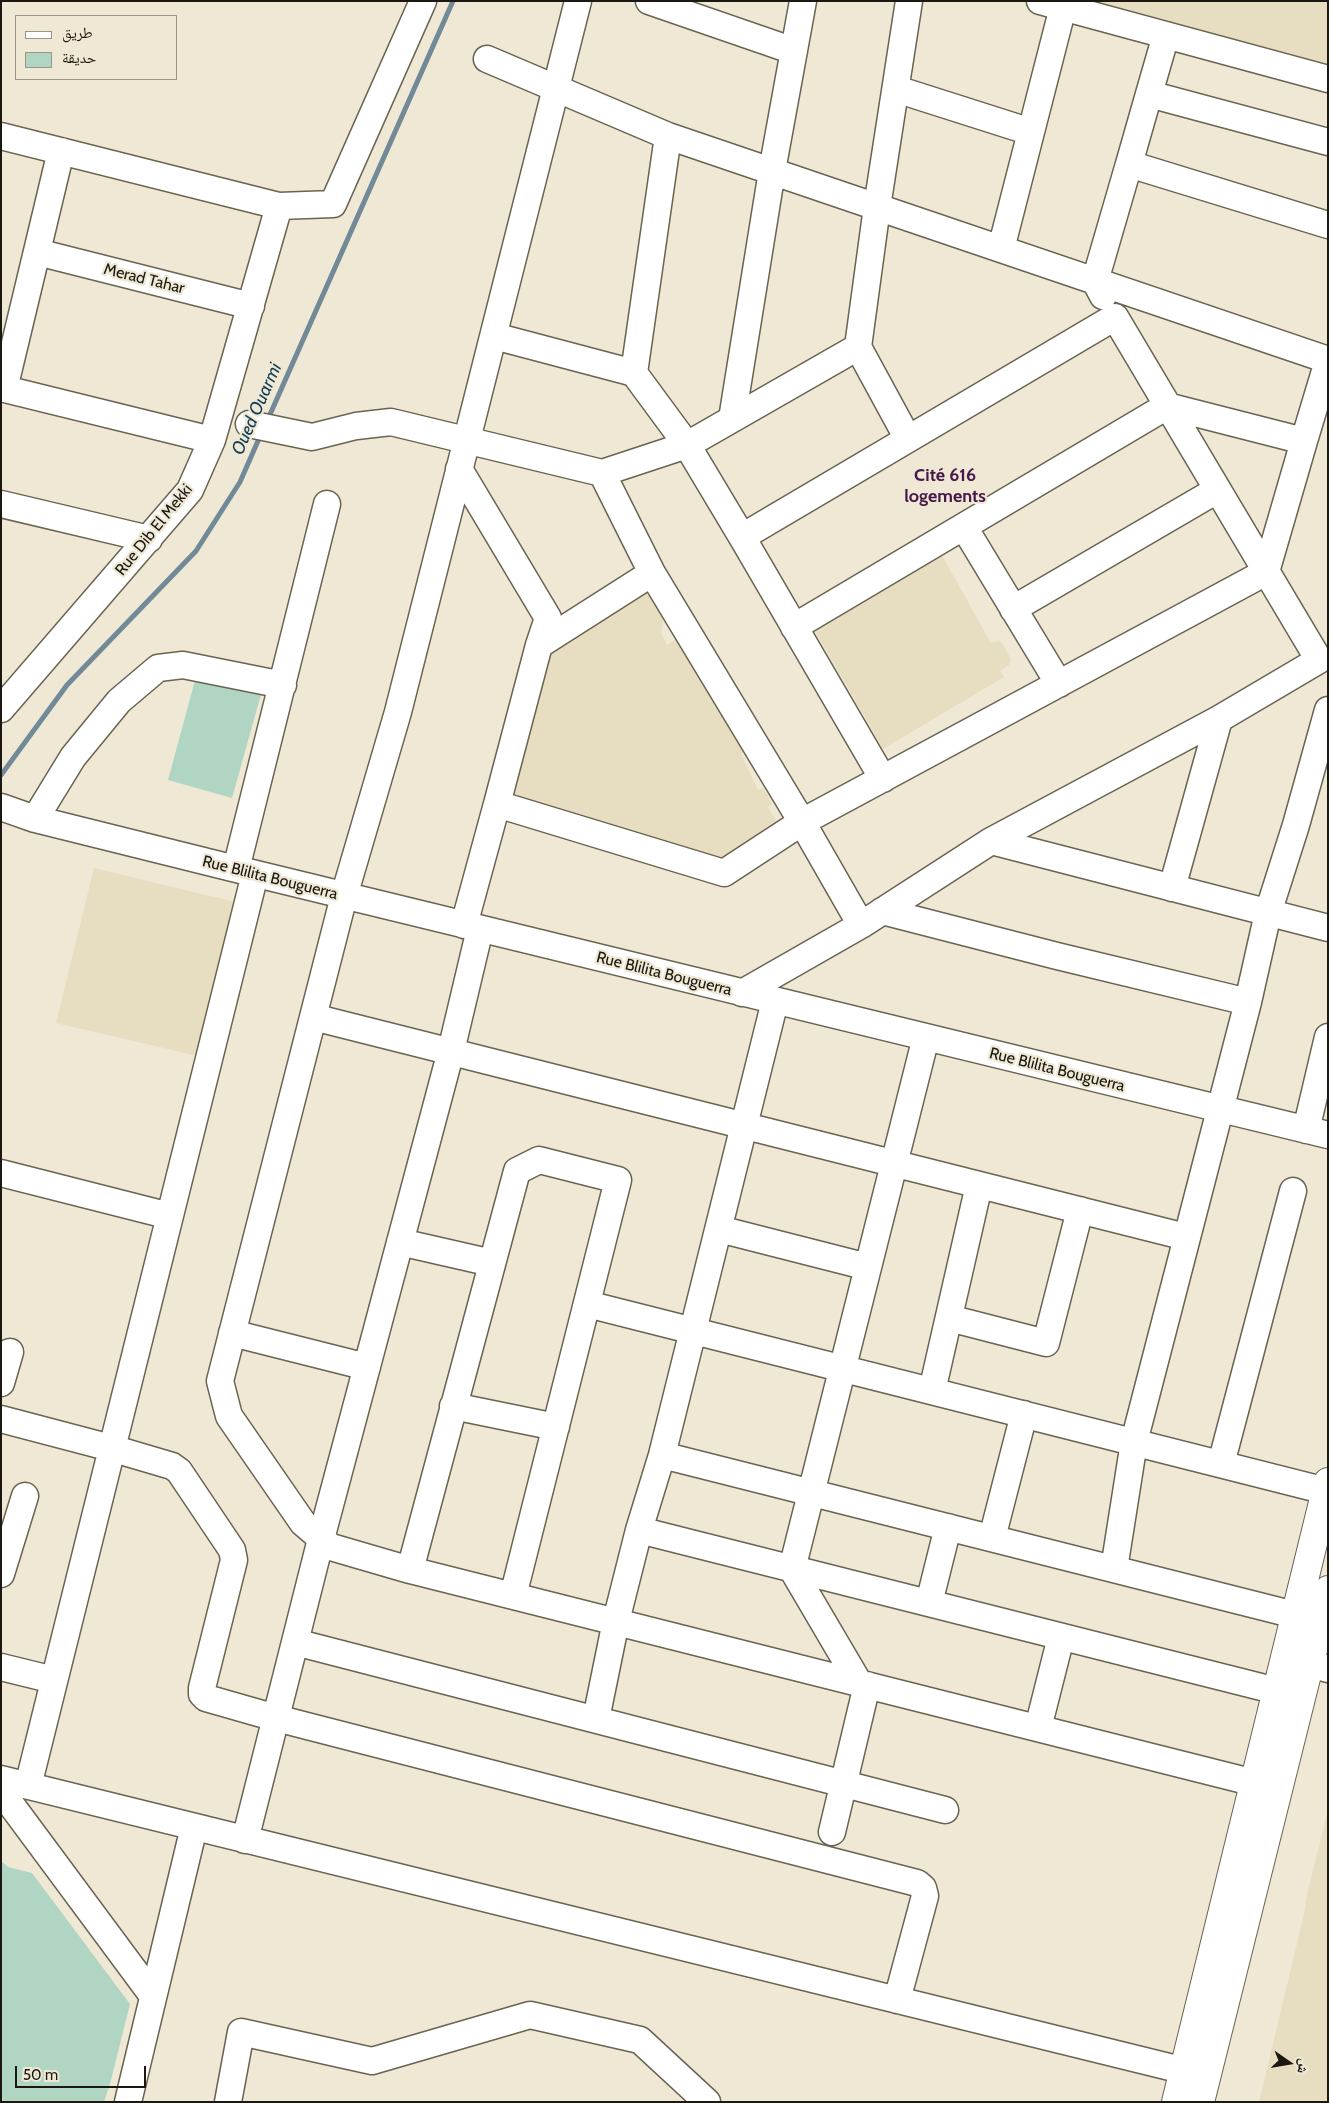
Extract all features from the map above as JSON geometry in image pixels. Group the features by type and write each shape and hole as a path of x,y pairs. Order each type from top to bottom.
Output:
{"main road":[{"path":"1200,2102 1195,2073 1255,1783 1327,1486"},
{"path":"1176,2102 1195,2073 1319,1666 1328,1590"}],"street":[{"path":"1,136 279,206 333,204 423,1"},
{"path":"578,1 398,712 344,896 220,1381 228,1416 303,1523 332,1547 410,1570 1255,1783"},
{"path":"649,1 794,50"},
{"path":"732,419 772,171 803,1"},
{"path":"908,439 858,347 877,207 910,1"},
{"path":"1002,249 1031,132 1051,4 1328,79"},
{"path":"742,993 872,918 991,841 1323,661 1266,572 1166,406 1095,281 1166,36"},
{"path":"487,59 668,136 1328,360 1266,572 802,822 724,873 497,804"},
{"path":"896,89 1031,132"},
{"path":"1149,94 1328,142"},
{"path":"634,372 668,136"},
{"path":"61,151 2,388 212,440"},
{"path":"1129,164 1328,225"},
{"name":"Rue Dib El Mekki","path":"1,710 190,490 212,440 279,206"},
{"name":"Merad Tahar","path":"37,252 250,306"},
{"path":"742,537 1115,317"},
{"path":"494,336 634,372 687,444 883,779"},
{"path":"249,424 289,434 312,437 356,426 391,422 602,473 687,444 858,347"},
{"path":"794,627 1166,406 1304,441"},
{"path":"459,469 548,632"},
{"path":"602,473 652,573 802,822 872,918 1057,956 1248,1002"},
{"path":"1013,609 1217,490"},
{"path":"1,504 148,539"},
{"path":"28,1786 170,1216 245,872 283,685 327,504"},
{"path":"964,527 1059,684"},
{"path":"245,1840 322,1538 451,1051 472,927 497,804 548,632 652,573"},
{"path":"16,813 73,757 119,702 158,668 184,665 283,685"},
{"path":"1114,1569 1134,1442 1248,1002 1268,913 1322,751 1328,710"},
{"path":"1172,888 1218,719"},
{"name":"Rue Blilita Bouguerra","path":"16,813 245,872 1317,1133"},
{"path":"991,841 1328,928"},
{"path":"596,1720 616,1622 639,1530 662,1455 776,1001"},
{"path":"313,1017 1186,1237"},
{"path":"832,1832 844,1784 863,1684 792,1569 926,1037"},
{"path":"1317,1133 1328,1038"},
{"path":"410,1570 516,1171 540,1160 618,1180 513,1596"},
{"path":"1,1173 170,1216"},
{"path":"932,1391 979,1185"},
{"path":"1221,1464 1292,1191"},
{"path":"949,1318 1046,1343 1080,1210"},
{"path":"718,1229 868,1267"},
{"path":"400,1242 492,1264"},
{"path":"587,1304 1221,1464 1327,1486"},
{"path":"232,1333 367,1367"},
{"path":"1,1383 10,1352"},
{"path":"453,1406 556,1427"},
{"path":"992,1538 1024,1414"},
{"path":"1,1419 111,1448 172,1466 179,1471 232,1550 234,1560 233,1571 202,1688 202,1694 206,1698 276,1718 917,1882 923,1888 925,1896 897,2000"},
{"path":"662,1455 1296,1615"},
{"path":"1,1574 26,1496"},
{"path":"929,1603 948,1527"},
{"path":"639,1530 1277,1692"},
{"path":"1038,1728 1061,1637"},
{"path":"295,1642 945,1810"},
{"path":"1,1667 54,1680"},
{"path":"1,1779 1195,2073"},
{"path":"1,1791 153,1996"},
{"path":"128,2102 194,1827"},
{"path":"228,2102 241,2032 372,2061 530,2015 640,2040 707,2102"}],"shaded area":[{"path":"1096,1 1328,1 1328,65"},
{"path":"939,550 991,643 998,641 1002,643 1011,659 1009,665 1000,671 1004,677 883,749 814,629"},
{"path":"649,589 663,621 661,633 667,645 683,635 752,745 741,754 758,790 763,788 772,804 768,807 776,821 784,826 724,863 503,807 545,654"},
{"path":"94,868 235,902 198,1056 56,1023"},
{"path":"1328,1810 1328,2102 1259,2102 1304,1914 1308,1890"}],"green space":[{"path":"197,673 262,691 232,798 168,780"},
{"path":"1,1861 8,1867 32,1873 130,2004 104,2102 1,2102"}],"waterway":[{"name":"Oued Ouarmi","path":"268,419 453,1"},
{"name":"Oued Ouarmi","path":"1,775 67,685 196,551 240,482 261,434"}],"district":[{"name":"Cité 616 logements","path":"945,486"}]}
